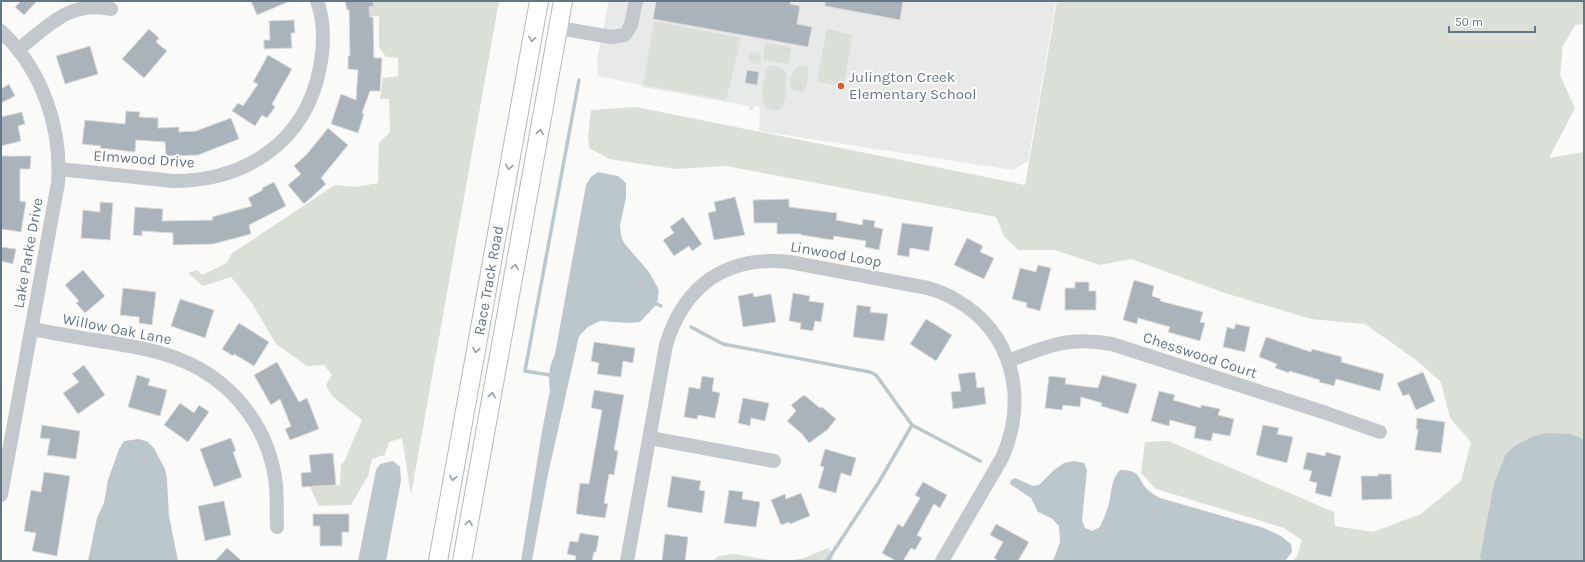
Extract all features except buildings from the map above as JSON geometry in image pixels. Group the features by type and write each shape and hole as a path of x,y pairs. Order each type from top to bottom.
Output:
{"main road":[{"path":"540,1 548,16 558,28"},
{"name":"Race Track Road","path":"438,561 540,1"},
{"name":"Race Track Road","path":"462,561 563,1"}],"street":[{"name":"Elmwood Drive","path":"59,169 173,181 190,181 206,179 232,172 252,163 282,141 301,117 312,95 319,76 322,55 322,20 318,1"},
{"path":"558,28 611,37 625,35 631,25 636,1"},
{"path":"18,50 65,13 78,8 92,6 111,9"},
{"name":"Lake Parke Drive","path":"1,31 18,50 37,79 52,116 56,135 59,169 58,183 1,495"},
{"name":"Linwood Loop","path":"627,561 666,345 678,313 688,299 704,284 727,269 742,264 774,260 928,288 939,292 957,300 972,311 985,323 1001,345 1008,361 1013,379 1015,395 1014,417 1008,444 1002,458 942,561"},
{"name":"Willow Oak Lane","path":"32,329 163,353 187,362 215,378 236,397 248,412 266,444 276,480 277,527"},
{"name":"Chesswood Court","path":"1008,361 1050,345 1068,341 1094,341 1112,344 1323,412 1380,432"},
{"path":"650,438 774,460"}],"shaded area":[{"path":"371,1 499,1 411,495 402,438 389,442 385,455 372,459 368,476 351,505 319,506 310,487 340,485 341,465 345,460 362,420 332,396 326,385 332,375 324,365 307,366 276,344 252,303 231,277 203,286 188,273 197,270 202,275 227,263 231,254 335,185 356,187 378,183 379,143 390,132 389,99 380,99 383,78 398,76 398,58 386,57 379,47 379,16 357,17 357,11 372,6"},
{"name":"Julington Creek Elementary School","path":"609,1 1056,1 1028,161 1013,170 759,131 760,107 754,106 754,110 749,110 749,106 642,87 641,85 598,76 597,59"},
{"path":"1057,1 1584,1 1584,24 1575,25 1563,46 1560,75 1575,108 1549,158 1584,152 1584,439 1570,434 1494,485 1481,557 1482,561 1293,561 1297,556 1302,540 1284,528 1156,489 1141,473 1145,442 1168,441 1334,512 1335,526 1373,532 1421,514 1461,481 1471,442 1450,418 1441,382 1416,360 1365,324 1311,319 1225,293 1131,259 1100,265 1055,250 1018,250 1004,236 996,217 726,166 676,169 609,159 589,148 588,137 591,110 636,107 1025,185"},
{"path":"654,21 741,38 726,100 643,85"},
{"path":"827,29 853,35 843,87 817,81"},
{"path":"767,43 790,47 789,62 787,64 765,60 763,58 765,45"},
{"path":"757,52 760,53 760,63 753,64 750,63 749,56 750,53"},
{"path":"800,65 808,67 806,87 802,92 793,90 790,83 791,76"},
{"path":"769,66 781,68 786,73 786,95 783,107 776,111 766,107 762,98 766,69"},
{"path":"598,172 618,176 626,183 626,197 620,226 621,235 624,243 649,272 659,290 657,304 640,322 630,323 600,321 588,327 579,336 547,479 532,561 521,561 550,390 550,367 555,354 586,185 591,177"},
{"path":"1547,433 1570,434 1584,439 1584,561 1482,561 1480,557 1494,484 1506,454 1516,445 1534,436"},
{"path":"139,439 148,442 154,448 165,469 169,516 178,561 88,561 97,518 104,503 108,480 119,449 124,441"},
{"path":"393,461 400,467 401,480 386,561 358,561 376,470 380,464"},
{"path":"1074,461 1084,463 1087,470 1082,520 1085,528 1092,531 1100,527 1108,506 1115,477 1120,470 1127,470 1136,473 1145,487 1160,498 1264,528 1281,536 1291,544 1292,552 1285,561 1053,561 1060,542 1059,526 1051,518 1038,512 1031,498 1010,484 1011,480 1015,478 1033,486 1039,485 1054,470 1064,463"},
{"path":"828,548 833,554 832,561 788,561 804,558"},
{"path":"735,554 774,561 713,561 718,556"}],"waterway":[{"path":"550,375 525,371 579,80"},
{"path":"657,304 661,306"},
{"path":"691,327 723,344 870,372 876,375 912,425 980,461"},
{"path":"827,561 879,482 912,425"}],"place":[{"name":"Julington Creek Elementary School","path":"841,86"}]}
